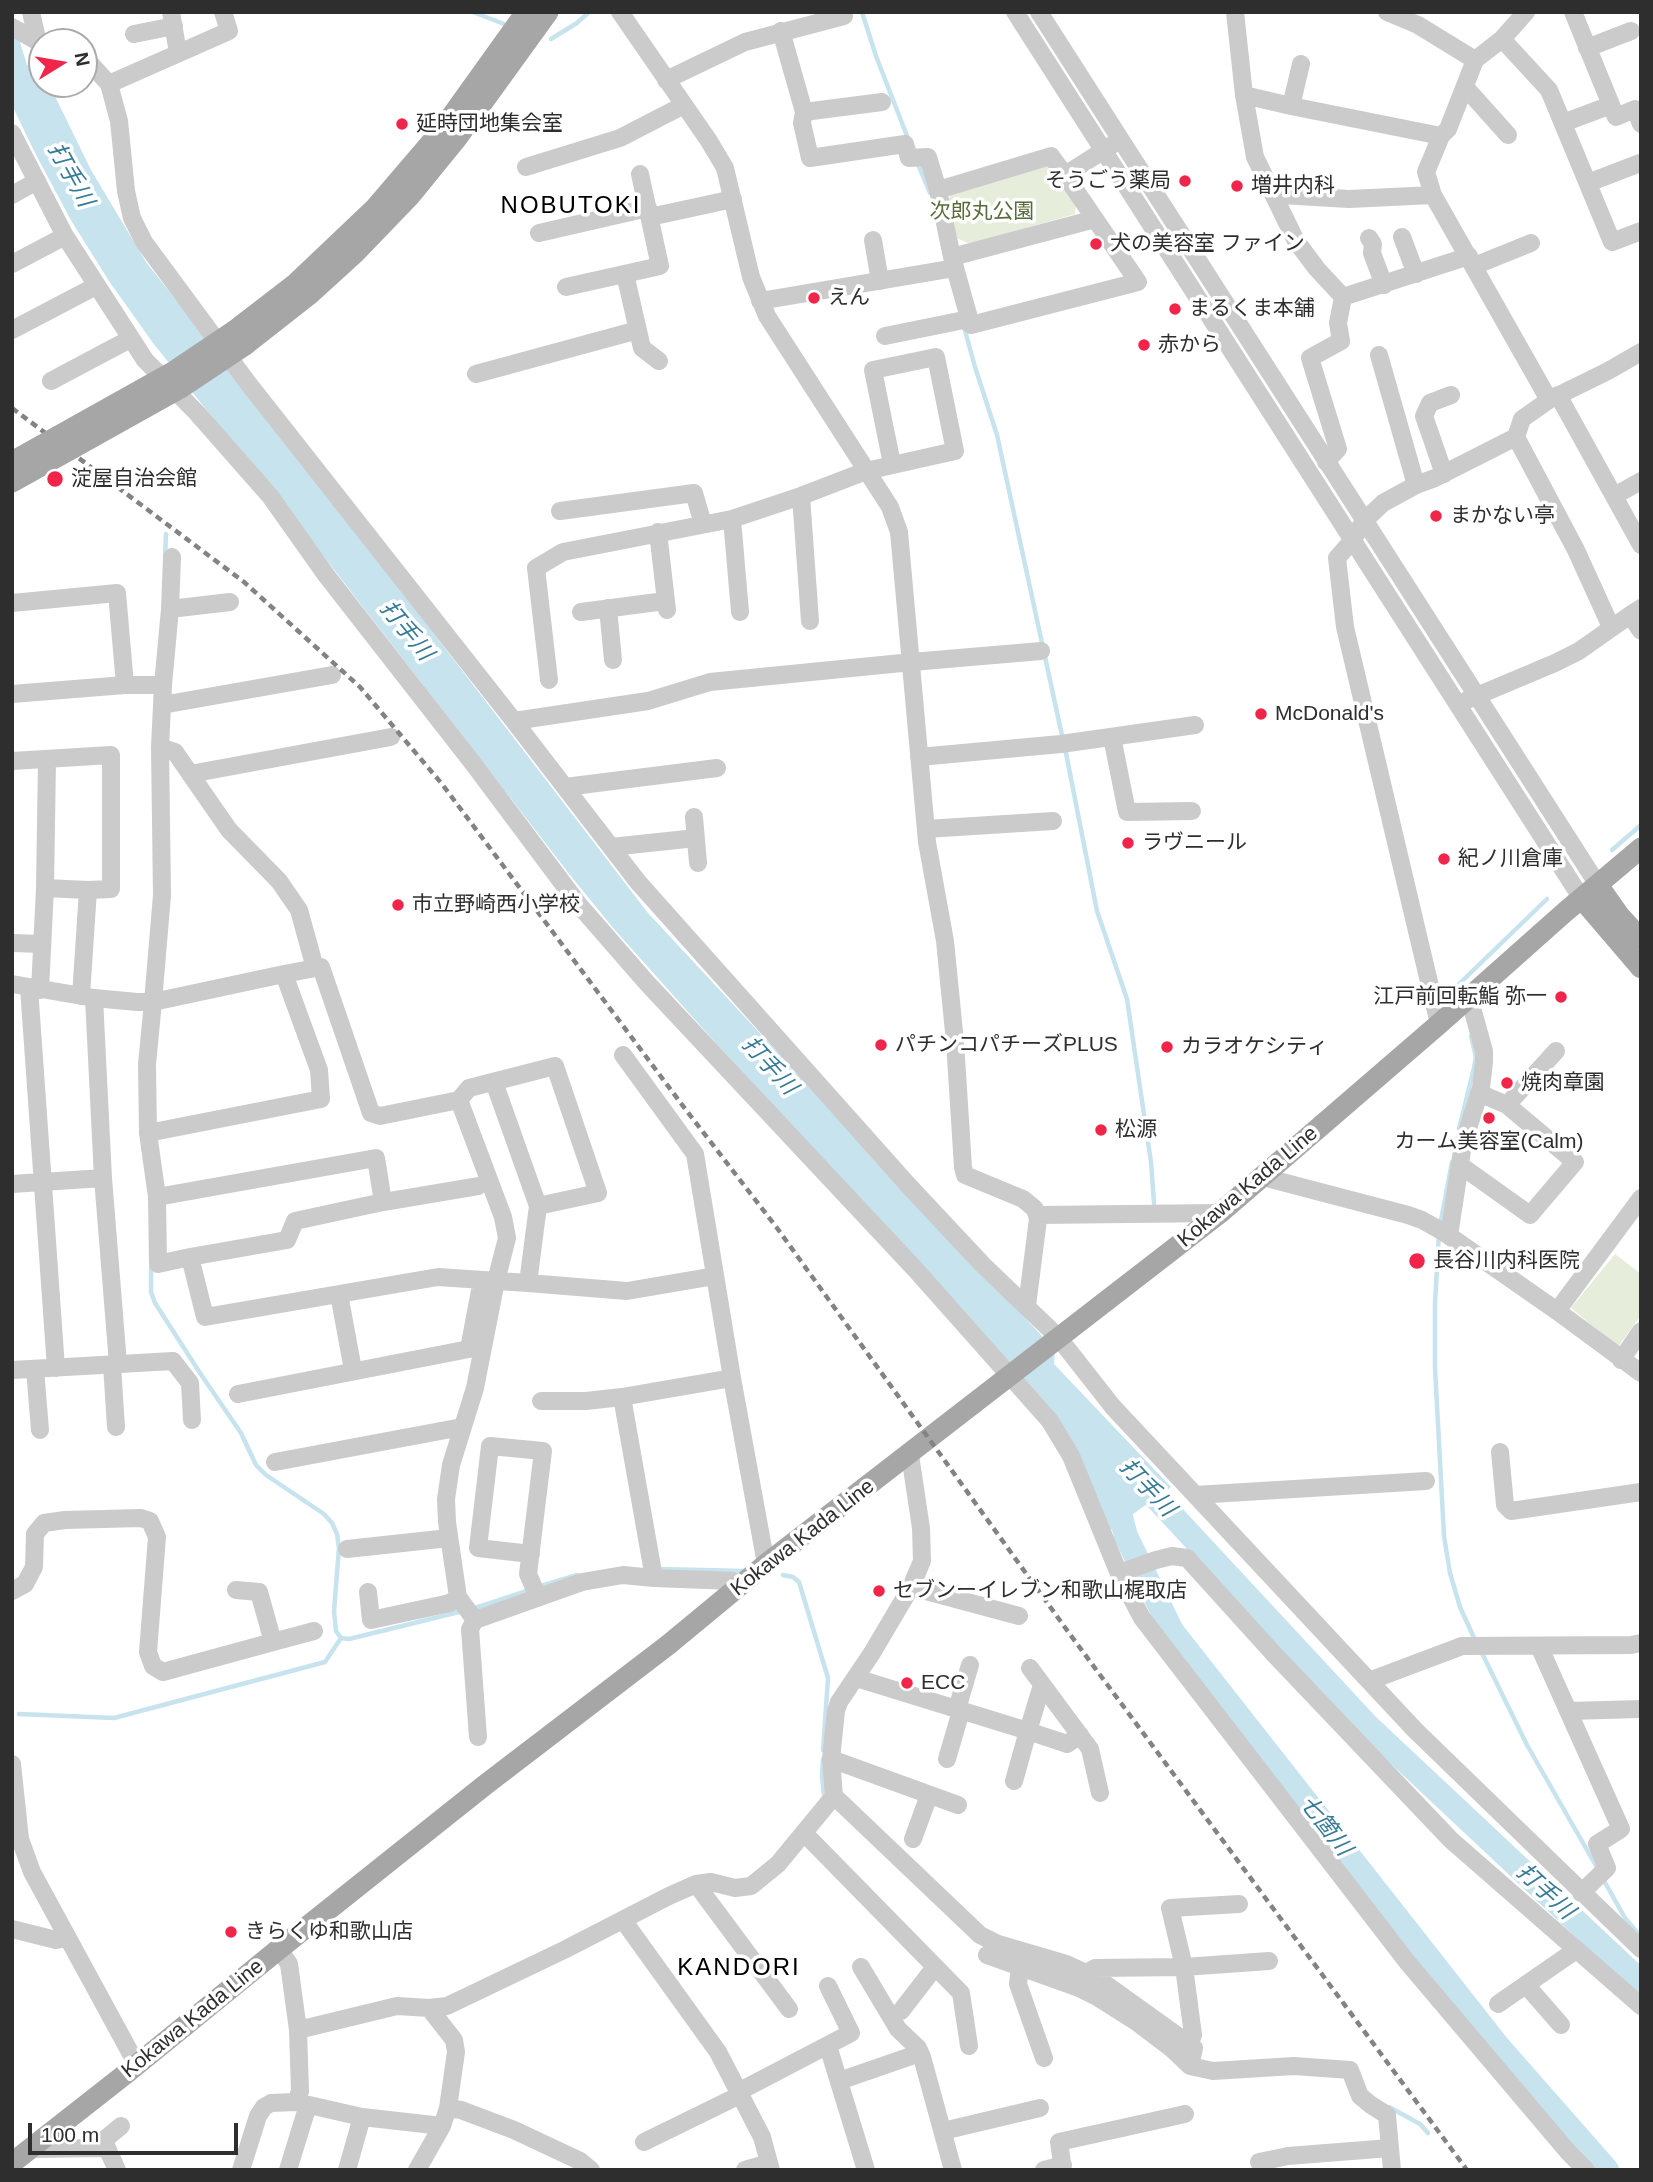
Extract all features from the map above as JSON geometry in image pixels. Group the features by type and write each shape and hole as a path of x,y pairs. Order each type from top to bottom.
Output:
{"main road":[{"path":"12,482 182,387 240,338 375,208 440,132 526,12"},
{"path":"12,462 173,372 240,338 310,294 355,253 409,197 457,138 548,12"},
{"name":"Kokawa Kada Line","path":"12,2162 766,1564 1220,1213 1641,848"},
{"path":"1590,892 1619,915 1641,939"},
{"path":"1590,892 1641,968"}],"street":[{"path":"109,84 229,31 223,12"},
{"path":"620,12 725,168 751,277 767,316 890,507 899,532 926,829 945,940 955,1042 962,1167 965,1175 1023,1199 1035,1209 1038,1219 1027,1306"},
{"path":"1015,12 1457,704 1590,892"},
{"path":"1039,12 1476,696 1590,892"},
{"path":"1235,12 1244,95 1255,157 1296,241 1343,297"},
{"path":"1387,12 1418,25 1475,60"},
{"path":"1526,12 1502,39 1475,60 1448,129 1440,136 1426,172 1433,195 1640,542"},
{"path":"1573,12 1616,117 1635,109 1641,124"},
{"path":"666,80 745,42 844,16"},
{"path":"134,34 172,19 178,53"},
{"path":"12,27 28,36"},
{"path":"780,31 804,112 802,123 810,158 905,144 909,158 928,157 938,190 964,319 971,325 1138,282 1051,156 938,190"},
{"path":"1587,48 1631,31"},
{"path":"1502,39 1549,90 1612,242 1641,231"},
{"path":"1292,106 1301,64"},
{"path":"98,72 109,84 119,121 132,218 144,242 248,383 638,882 807,1073 983,1265 1027,1306 1113,1406 1415,1730 1641,1949"},
{"path":"1465,87 1508,135"},
{"path":"1244,95 1440,136"},
{"path":"804,112 882,102"},
{"path":"526,167 620,138 684,105"},
{"path":"1563,123 1611,105"},
{"path":"12,133 65,236 145,360 197,412 270,496 326,575 475,765 579,905 647,983 1012,1374 1049,1421 1071,1457 1142,1618 1408,1963 1586,2170"},
{"path":"1065,175 1121,140"},
{"path":"1588,183 1640,163"},
{"path":"566,287 660,266 640,174"},
{"path":"12,195 37,181"},
{"path":"1281,195 1349,199 1433,195"},
{"path":"539,233 733,199"},
{"path":"760,301 952,266 1095,219"},
{"path":"12,264 65,236"},
{"path":"1402,237 1416,275"},
{"path":"1369,238 1384,285"},
{"path":"873,240 880,281"},
{"path":"1343,297 1531,243"},
{"path":"625,274 642,348 659,361"},
{"path":"12,330 96,286"},
{"path":"1326,462 1338,450 1310,358 1341,341 1338,323 1343,297"},
{"path":"885,336 964,319"},
{"path":"476,374 638,330"},
{"path":"51,381 130,339"},
{"path":"1439,1024 1345,627 1337,558 1364,521 1383,503 1516,437 1522,419 1553,398 1641,352"},
{"path":"1379,355 1416,485"},
{"path":"549,680 536,568 563,552 732,519 866,471 955,452 936,357 873,370 892,464"},
{"path":"1257,391 1273,380"},
{"path":"1444,474 1424,416 1430,402 1451,395"},
{"path":"1516,437 1576,550 1611,627"},
{"path":"1614,496 1641,481"},
{"path":"560,511 694,493 703,524"},
{"path":"801,496 810,621"},
{"path":"732,519 740,612"},
{"path":"581,612 666,605 658,533"},
{"path":"172,557 160,747 162,895 147,1065 148,1133 157,1197 158,1264 287,1240 295,1221 383,1202 478,1186"},
{"path":"12,603 117,593 125,685"},
{"path":"170,609 230,602"},
{"path":"608,608 613,660"},
{"path":"1457,704 1567,657 1636,612 1641,631"},
{"path":"514,721 648,701 710,682 1041,651"},
{"path":"162,705 332,675"},
{"path":"12,694 125,685 163,685"},
{"path":"919,757 1061,744 1195,725"},
{"path":"190,774 391,737"},
{"path":"1112,737 1126,812 1192,811"},
{"path":"160,747 175,752 229,830 279,881 299,910 315,968"},
{"path":"12,761 111,755 111,889 46,888"},
{"path":"47,760 43,944 27,987 56,1368"},
{"path":"565,787 717,768"},
{"path":"694,817 698,863"},
{"path":"926,829 1053,821"},
{"path":"611,847 696,838"},
{"path":"88,890 87,997 103,1178 115,1364 116,1427"},
{"path":"12,943 43,944"},
{"path":"27,987 137,1003 153,1002 321,967 371,1113 380,1116 458,1100 469,1088 555,1066 598,1193 538,1206"},
{"path":"148,1133 321,1099 319,1070 284,974"},
{"path":"1443,1233 1479,1093 1484,1062 1484,1051 1469,997"},
{"path":"1507,1105 1556,1051"},
{"path":"623,1055 695,1154 766,1564"},
{"path":"494,1082 538,1206 528,1283"},
{"path":"1460,1165 1530,1214 1575,1162 1507,1105 1479,1093"},
{"path":"238,1394 470,1349 489,1280 507,1238 503,1217 458,1100"},
{"path":"157,1197 376,1158 383,1202"},
{"path":"1263,1177 1408,1215 1443,1233 1557,1311 1641,1373"},
{"path":"12,1184 103,1178"},
{"path":"1557,1311 1641,1198"},
{"path":"1037,1215 1220,1213"},
{"path":"190,1257 205,1317 438,1277 627,1291 715,1276"},
{"path":"478,1737 470,1629 449,1538 446,1499 451,1465 475,1388 489,1280"},
{"path":"339,1294 353,1370"},
{"path":"1621,1360 1641,1331"},
{"path":"12,1370 173,1361 190,1383 192,1420"},
{"path":"36,1369 40,1430"},
{"path":"541,1401 586,1401 622,1397 732,1378"},
{"path":"622,1397 652,1571"},
{"path":"275,1462 461,1427"},
{"path":"531,1554 478,1548 490,1446 543,1451 531,1554 528,1574 536,1592"},
{"path":"1500,1452 1506,1504 1511,1511 1641,1492"},
{"path":"298,2030 397,2006 447,2007 696,1884 711,1882 735,1888 751,1886 778,1864 829,1801 831,1759 839,1702 911,1587 922,1561 922,1528 910,1455"},
{"path":"1195,1495 1426,1481"},
{"path":"12,1591 25,1584 34,1567 35,1534 44,1523 141,1518 150,1521 157,1538 148,1652 153,1666 163,1672 314,1631"},
{"path":"347,1549 449,1538"},
{"path":"1124,1573 1172,1556 1187,1558 1273,1653 1451,1840 1641,2006"},
{"path":"368,1592 371,1620 450,1603 467,1609 582,1582 652,1571 733,1581 740,1586"},
{"path":"911,1587 1018,1616"},
{"path":"236,1590 259,1592 273,1642"},
{"path":"1369,1681 1462,1646 1641,1643"},
{"path":"1539,1646 1621,1829 1597,1844 1607,1868 1581,1893"},
{"path":"947,1759 970,1665"},
{"path":"1030,1668 1090,1749 1100,1793"},
{"path":"856,1678 1067,1744 1080,1735"},
{"path":"1014,1781 1042,1685"},
{"path":"1568,1711 1641,1709"},
{"path":"831,1759 958,1805"},
{"path":"12,1764 20,1839 32,1872 137,2065"},
{"path":"913,1839 929,1795"},
{"path":"829,1801 980,1935 1021,1960 1100,1990 1213,2071 1294,2066 1350,2070 1360,2096 1387,2115 1392,2170"},
{"path":"804,1834 961,1993 969,2046"},
{"path":"696,1884 789,2009"},
{"path":"1191,2055 1193,2035 1184,1967 1170,1908 1239,1903"},
{"path":"623,1920 718,2052 762,2137 770,2167 745,2170"},
{"path":"12,1929 56,1940 67,1938"},
{"path":"279,1949 289,1964 298,2030 302,2104 288,2170"},
{"path":"1498,2004 1576,1950"},
{"path":"987,1955 1066,1964 1086,1973 1100,1990"},
{"path":"1021,1960 1018,1984 1044,2058"},
{"path":"1086,1973 1095,1968 1184,1967 1269,1961"},
{"path":"861,1967 898,2029 918,2048 953,2170"},
{"path":"901,2011 935,1967"},
{"path":"1526,1984 1561,2025"},
{"path":"644,2142 851,2033 828,1986"},
{"path":"417,2170 442,2126 448,2108 456,2052 454,2040 429,2008"},
{"path":"828,2046 866,2170"},
{"path":"839,2081 920,2053"},
{"path":"241,2170 258,2116 264,2107 271,2103 302,2104 362,2117 442,2126"},
{"path":"448,2108 505,2126 580,2161 591,2170"},
{"path":"943,2130 1040,2108"},
{"path":"1044,2170 1063,2168 1059,2142 1185,2114"},
{"path":"347,2170 362,2117"},
{"path":"117,2170 104,2140 121,2126"},
{"path":"31,2149 107,2148"},
{"path":"1259,2162 1288,2156 1390,2148"}],"green space":[{"name":"次郎丸公園","path":"1045,165 1053,168 1076,204 1075,214 970,244 957,238 949,199 953,190"},
{"path":"1615,1254 1641,1274 1641,1315 1618,1347 1571,1308"}],"water":[{"path":"12,16 28,66 28,98 56,98 91,170 146,262 648,913 1055,1350 1054,1364 1171,1487 1108,1532 1073,1444 984,1336 614,929 325,558 153,343 72,222 12,105"}],"waterway":[{"path":"473,12 504,24"},
{"path":"551,39 589,12"},
{"path":"862,12 909,141"},
{"path":"917,162 930,193"},
{"path":"964,327 997,435 1063,740"},
{"path":"165,556 166,534"},
{"path":"1065,748 1097,911 1127,999 1151,1162 1154,1203"},
{"path":"1612,850 1641,825"},
{"path":"1459,988 1458,985 1547,899"},
{"path":"1459,1129 1476,1057 1471,1036"},
{"path":"1440,1226 1452,1162"},
{"path":"1439,1234 1435,1368 1444,1536 1450,1573 1460,1607 1475,1640"},
{"path":"151,1267 151,1292 155,1303 241,1433 256,1465 266,1475 324,1514 332,1523 339,1548 334,1611 336,1631 341,1638"},
{"name":"打手川","path":"1132,1472 1367,1725 1641,1982"},
{"name":"七箇川","path":"1114,1491 1126,1536 1172,1631 1498,2046 1607,2170"},
{"path":"658,1569 744,1571"},
{"path":"538,1587 577,1575"},
{"path":"783,1575 793,1577 799,1582 828,1678 823,1750"},
{"path":"472,1609 530,1590"},
{"path":"341,1638 349,1639 463,1611"},
{"path":"19,1714 114,1718 325,1662 341,1638"},
{"path":"1481,1651 1527,1745 1599,1871"},
{"path":"823,1759 822,1776 824,1795 827,1798"},
{"path":"1603,1879 1625,1918 1641,1937"},
{"path":"1389,2107 1420,2124 1428,2133"}],"railway":[{"path":"12,408 244,582 360,687 442,784 777,1228 1069,1633 1467,2170"}],"place":[{"name":"延時団地集会室","path":"402,124"},
{"name":"そうごう薬局","path":"1185,181"},
{"name":"増井内科","path":"1237,186"},
{"name":"犬の美容室 ファイン","path":"1096,244"},
{"name":"えん","path":"814,298"},
{"name":"まるくま本舗","path":"1175,309"},
{"name":"赤から","path":"1144,345"},
{"name":"淀屋自治会館","path":"55,479"},
{"name":"まかない亭","path":"1436,516"},
{"name":"McDonald's","path":"1261,714"},
{"name":"ラヴニール","path":"1128,843"},
{"name":"紀ノ川倉庫","path":"1444,859"},
{"name":"市立野崎西小学校","path":"398,905"},
{"name":"江戸前回転鮨 弥一","path":"1561,997"},
{"name":"パチンコパチーズPLUS","path":"881,1045"},
{"name":"カラオケシティ","path":"1167,1047"},
{"name":"焼肉章園","path":"1507,1083"},
{"name":"カーム美容室(Calm)","path":"1489,1118"},
{"name":"松源","path":"1101,1130"},
{"name":"長谷川内科医院","path":"1417,1261"},
{"name":"セブンーイレブン和歌山梶取店","path":"879,1591"},
{"name":"ECC","path":"907,1683"},
{"name":"きらくゆ和歌山店","path":"231,1932"}],"district":[{"name":"NOBUTOKI","path":"571,206"},
{"name":"KANDORI","path":"739,1968"}]}
